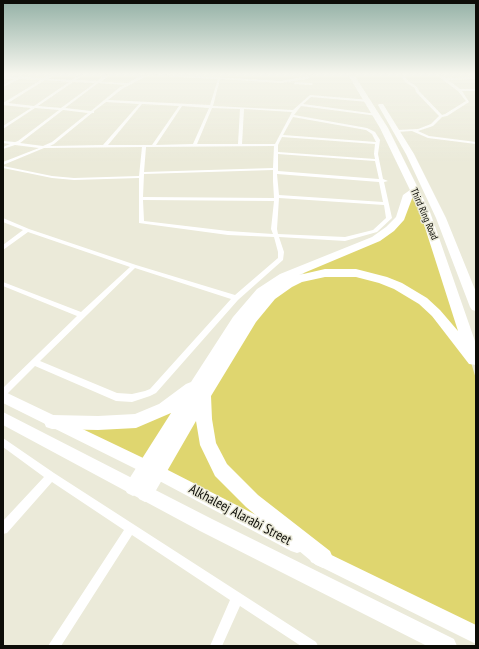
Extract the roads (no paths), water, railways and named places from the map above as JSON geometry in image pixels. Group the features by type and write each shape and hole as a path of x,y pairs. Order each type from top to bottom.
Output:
{"highway":[{"name":"Third Ring Road","path":"370,103 390,140 432,233 475,362"},
{"name":"Third Ring Road","path":"378,103 397,131 441,218 476,307"},
{"path":"139,490 200,390 246,308 261,292 289,274 376,239 390,229 401,218 408,196 414,191"},
{"path":"52,422 98,423 136,421 164,409 200,390 251,319 271,296 299,279 325,273 362,274 390,282 403,288 436,313 475,362"},
{"path":"200,390 208,446 221,470 252,501 323,558"}],"main road":[{"name":"Alkhaleej Alarabi Street","path":"3,397 151,469 476,635"},
{"name":"Alkhaleej Alarabi Street","path":"3,418 206,525 446,646"}],"street":[{"path":"3,128 39,103"},
{"path":"3,148 16,144 69,103"},
{"path":"3,164 56,142 103,103"},
{"path":"104,147 140,103"},
{"path":"146,103 294,111"},
{"path":"428,103 441,116"},
{"path":"397,131 414,131 432,125 441,116 446,115 463,103"},
{"path":"4,104 63,108 93,112"},
{"path":"153,146 181,105"},
{"path":"34,362 116,397 132,398 153,391 236,298 281,259 281,252 275,236 274,227 276,198 276,145 293,116 294,111 300,105 377,115"},
{"path":"195,145 211,106"},
{"path":"240,144 242,108"},
{"path":"436,112 446,115"},
{"path":"293,116 369,129 384,128"},
{"path":"144,146 141,175 140,222 228,233 345,239 373,232 388,219 384,181 376,149 378,142 374,133 369,129"},
{"path":"414,131 428,137 476,143"},
{"path":"281,136 378,142 390,140"},
{"path":"3,142 44,147 240,144 276,145"},
{"path":"276,153 378,160"},
{"path":"3,167 69,178 275,170 384,181"},
{"path":"141,198 276,198 386,204"},
{"path":"3,220 134,266 236,298"},
{"path":"3,248 28,230"},
{"path":"3,393 134,266"},
{"path":"3,284 82,315"},
{"path":"3,442 51,476 312,646"},
{"path":"3,529 51,476"},
{"path":"54,646 131,528"},
{"path":"216,646 237,598"}]}
